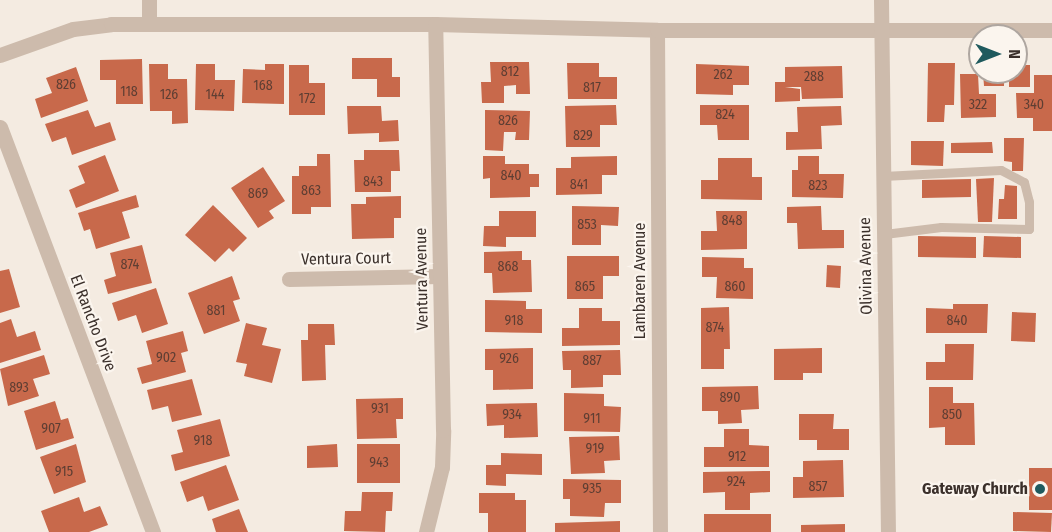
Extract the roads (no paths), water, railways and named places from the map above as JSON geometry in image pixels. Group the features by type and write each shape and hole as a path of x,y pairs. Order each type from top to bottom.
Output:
{"street":[{"path":"148,24 149,0"},
{"name":"Olivina Avenue","path":"881,0 888,532"},
{"path":"0,56 74,29 148,24 435,24 657,30 1052,30"},
{"name":"Ventura Avenue","path":"426,532 442,467 435,24"},
{"name":"Lambaren Avenue","path":"657,30 660,532"},
{"name":"El Rancho Drive","path":"0,127 153,532"},
{"name":"Ventura Court","path":"289,279 440,276"}],"lane":[{"path":"883,176 1001,170 1024,182 1029,202 1029,229 941,227 884,234"}],"place":[{"name":"Gateway Church","path":"1040,489"}]}
